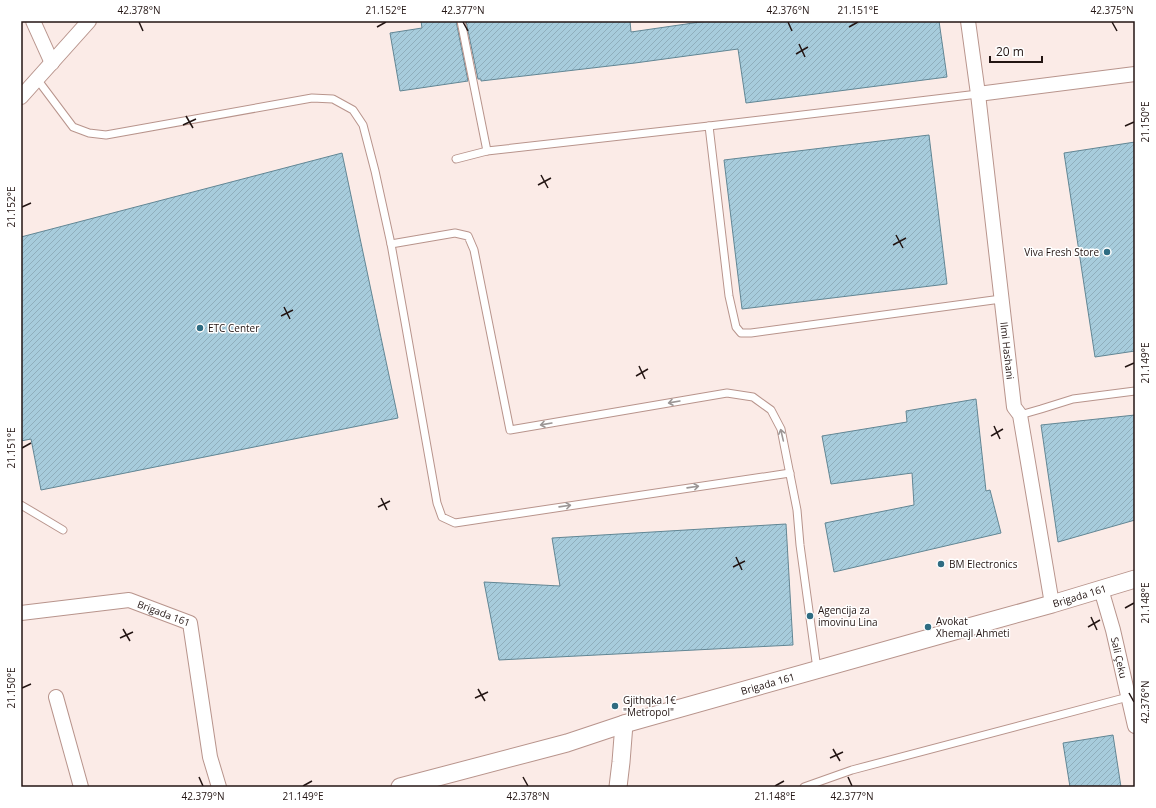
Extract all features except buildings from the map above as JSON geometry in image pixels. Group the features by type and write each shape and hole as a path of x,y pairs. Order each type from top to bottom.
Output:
{"street":[{"path":"33,21 52,63"},
{"path":"21,97 89,21"},
{"name":"Ilmi Hashani","path":"968,21 978,94 1014,407 1020,415 1052,604"},
{"path":"978,94 1135,74"},
{"name":"Brigada 161","path":"400,787 567,742 624,724 1052,604 1135,579"},
{"name":"Sali Çeku","path":"1101,589 1113,630 1135,726"},
{"name":"Brigada 161","path":"21,613 130,600 190,623 210,757 219,787"},
{"path":"56,697 81,787"},
{"path":"618,787 624,724"}],"lane":[{"path":"461,21 487,151"},
{"path":"37,79 72,127 89,133 106,135 312,98 333,99 353,110 363,125 375,171 407,330 436,503 442,517 455,522 790,473"},
{"path":"456,159 487,151 978,94"},
{"path":"709,126 729,296 736,327 741,333 751,333 1001,300"},
{"path":"390,244 455,233 468,236 474,250 510,430 727,393 753,397 771,410 781,429 797,510 800,545 817,669"},
{"path":"1020,415 1041,410 1073,399 1135,391"},
{"path":"21,505 63,530"},
{"path":"808,786 852,770 1128,697"}],"place":[{"name":"Viva Fresh Store","path":"1107,252"},
{"name":"ETC Center","path":"200,328"},
{"name":"BM Electronics","path":"941,564"},
{"name":"Agencija za imovinu Lina","path":"810,616"},
{"name":"Avokat Xhemajl Ahmeti","path":"928,627"},
{"name":"Gjithqka 1€ \"Metropol\"","path":"615,706"}]}
